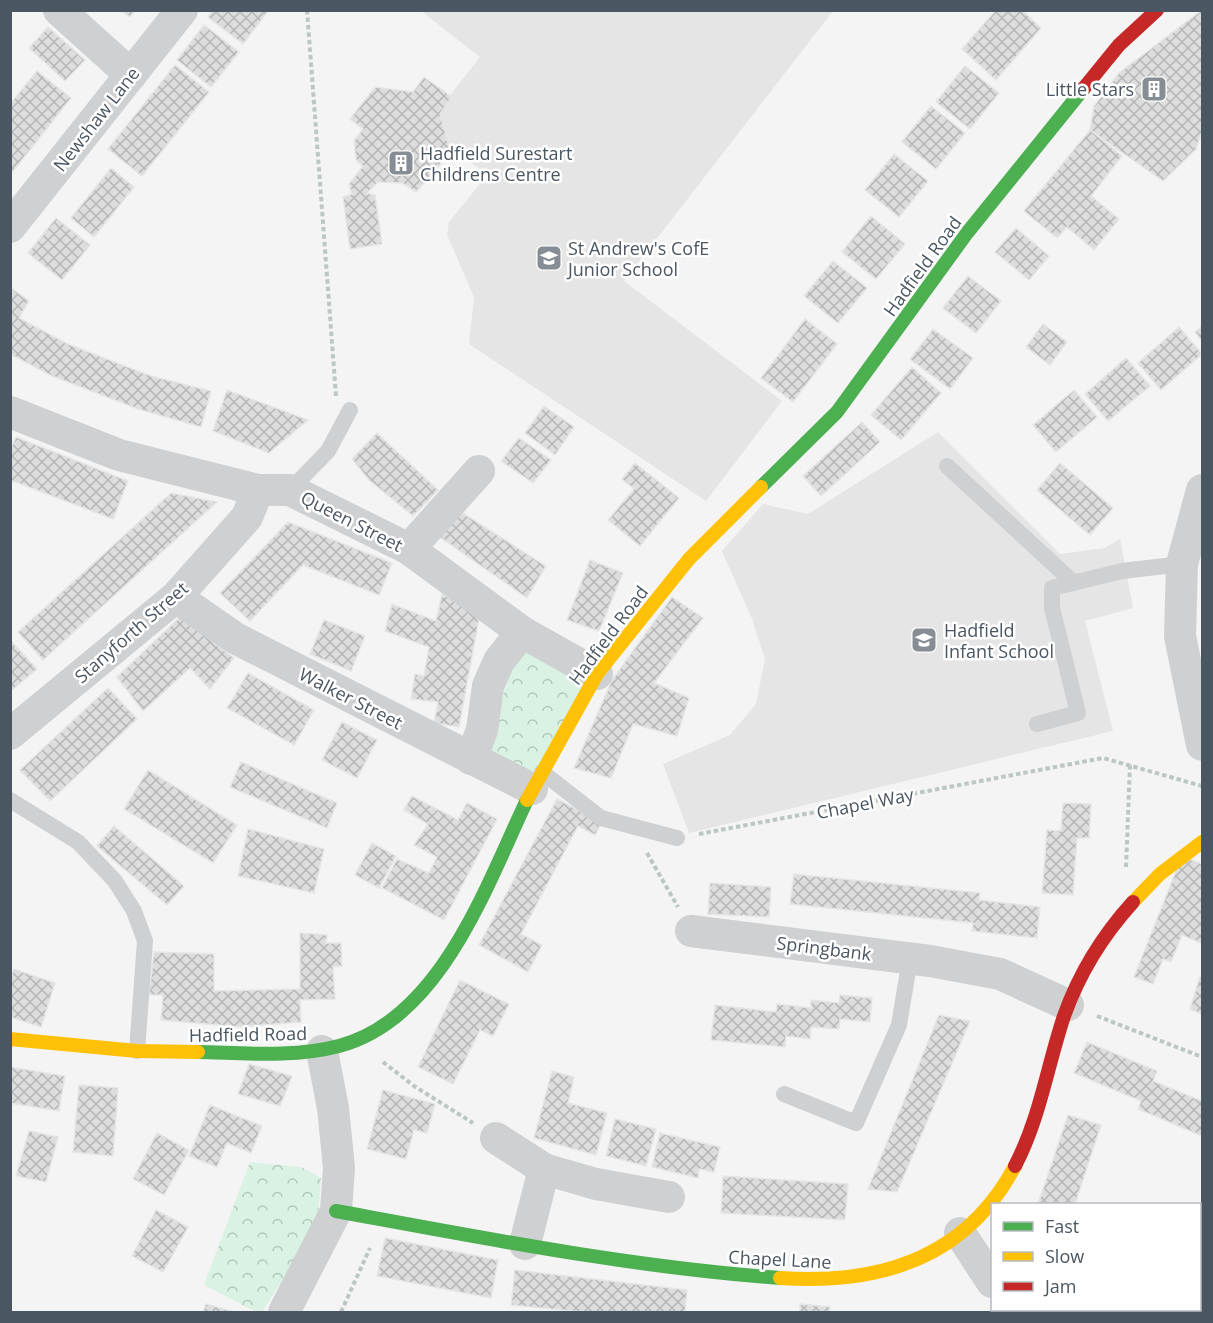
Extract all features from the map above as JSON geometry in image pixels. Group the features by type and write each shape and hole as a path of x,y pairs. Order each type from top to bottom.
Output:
{"street":[{"path":"59,10 131,75"},
{"name":"Newshaw Lane","path":"10,227 182,10"},
{"name":"Hadfield Road","path":"10,1038 137,1051 232,1054 322,1051 356,1040 395,1019 427,985 463,935 537,780 597,674 689,559 837,412 968,233 1119,45 1157,10"},
{"name":"Queen Street","path":"10,412 119,455 258,490 290,490 409,549 522,632 597,674"},
{"path":"409,549 479,471"},
{"name":"Stanyforth Street","path":"10,734 176,597 247,517 258,490"},
{"path":"1203,490 1182,564 1180,636 1203,745"},
{"name":"Walker Street","path":"176,597 235,638 471,759 537,780"},
{"path":"471,759 482,730 488,686 498,661 522,632"},
{"name":"Chapel Lane","path":"336,1211 669,1269 818,1282 853,1280 890,1271 923,1257 960,1233 990,1203 1016,1168 1034,1124 1068,1005 1088,962 1123,913 1155,877 1203,842"},
{"name":"Springbank","path":"691,931 910,959 1000,974 1068,1005"},
{"path":"284,1312 336,1211 338,1158 333,1108 322,1051"},
{"path":"496,1138 544,1169 596,1184 669,1197"},
{"path":"525,1244 544,1169"},
{"path":"960,1233 991,1279"}],"lane":[{"path":"290,490 328,451 350,410"},
{"path":"947,466 1074,583"},
{"path":"1037,724 1078,713 1052,608 1052,588 1122,570 1182,564"},
{"path":"537,780 601,818 677,838"},
{"path":"10,800 78,842 115,881 134,911 145,941 137,1051"},
{"path":"784,1094 856,1123 899,1025 910,959"}],"path":[{"path":"307,10 338,431"},
{"name":"Chapel Way","path":"677,838 1103,758 1203,786"},
{"path":"1123,913 1130,765"},
{"path":"632,826 691,931"},
{"path":"1068,1005 1203,1057"},
{"path":"356,1040 414,1086 496,1138"},
{"path":"341,1312 383,1220"}],"shaded area":[{"name":"St Andrew's CofE Junior School","path":"421,11 833,11 624,281 782,401 706,501 469,344 474,297 447,235 449,222 488,174 422,131 480,57"},
{"name":"Hadfield Infant School","path":"938,432 1060,554 1104,548 1120,539 1133,608 1085,621 1113,731 689,833 663,764 730,735 756,704 765,659 752,619 722,551 763,504 808,514"}],"green space":[{"path":"519,649 588,678 531,778 482,755"},
{"path":"250,1162 301,1167 321,1178 318,1215 302,1249 262,1312 256,1312 204,1285"}],"building":[{"path":"121,10 135,10 130,17"},
{"path":"213,10 269,10 243,44 208,17"},
{"path":"996,10 1022,10 1041,28 996,80 962,49"},
{"name":"Little Stars","path":"1202,10 1202,131 1196,149 1163,181 1090,130 1094,106 1119,73"},
{"path":"204,25 239,52 211,87 177,60"},
{"path":"48,27 85,60 65,81 29,48"},
{"path":"175,65 209,92 142,176 108,149"},
{"path":"965,66 999,93 970,129 936,102"},
{"path":"37,71 71,98 10,175 10,104"},
{"name":"Hadfield Surestart Childrens Centre","path":"424,77 452,97 440,114 451,152 416,192 402,183 378,182 367,193 375,195 382,244 350,249 343,197 352,194 349,184 363,166 356,160 354,141 363,129 350,119 375,87 413,92"},
{"path":"931,106 965,133 936,169 902,142"},
{"path":"1090,130 1122,156 1091,196 1119,219 1094,250 1067,227 1057,238 1024,211"},
{"path":"894,154 928,181 899,217 865,190"},
{"path":"111,168 134,187 94,237 71,218"},
{"path":"871,216 905,244 876,279 842,252"},
{"path":"56,218 90,245 62,280 28,253"},
{"path":"1016,228 1049,256 1029,280 995,252"},
{"path":"833,261 867,288 838,323 804,296"},
{"path":"968,276 1001,301 976,333 943,308"},
{"path":"10,287 29,301 19,318 68,344 151,376 211,391 201,427 138,409 52,376 10,354"},
{"path":"805,319 837,344 793,402 761,378"},
{"path":"1043,324 1067,342 1050,365 1026,347"},
{"path":"1202,326 1202,341 1195,332"},
{"path":"1179,327 1202,354 1161,390 1138,363"},
{"path":"933,329 973,358 950,389 910,359"},
{"path":"1126,358 1150,386 1108,421 1085,394"},
{"path":"912,367 941,393 901,440 871,415"},
{"path":"227,390 308,420 269,453 213,431"},
{"path":"1074,390 1097,417 1056,452 1033,425"},
{"path":"544,406 574,427 555,455 525,433"},
{"path":"862,422 880,442 821,496 803,476"},
{"path":"377,433 438,490 413,516 369,480 352,459"},
{"path":"16,437 128,481 113,519 10,480 10,450"},
{"path":"519,438 551,460 533,483 501,461"},
{"path":"635,463 679,498 640,546 608,520 634,489 622,479"},
{"path":"1060,463 1113,508 1090,535 1037,490"},
{"path":"171,493 217,502 43,660 18,632"},
{"path":"455,508 546,566 527,598 434,533"},
{"path":"288,522 392,563 379,595 303,565 250,621 220,593"},
{"path":"590,560 623,573 599,631 567,620"},
{"path":"442,594 480,613 459,727 434,723 438,702 411,699 415,674 424,676 429,647 385,631 392,604 436,621"},
{"path":"672,597 703,618 654,683 689,698 677,736 633,724 611,778 574,768 612,680"},
{"path":"180,617 234,658 210,689 190,668 143,711 117,677"},
{"path":"324,620 365,636 351,671 310,654"},
{"path":"10,640 37,669 10,692"},
{"path":"248,673 314,710 294,745 227,708"},
{"path":"108,688 137,719 50,801 20,770"},
{"path":"342,722 377,740 357,778 322,760"},
{"path":"241,762 337,803 327,828 230,787"},
{"path":"148,770 237,825 213,863 124,809"},
{"path":"412,796 458,820 467,803 497,819 444,920 382,888 397,859 429,873 437,857 414,845 428,824 404,810"},
{"path":"557,799 602,822 595,835 578,826 521,934 542,945 528,972 479,945"},
{"path":"1063,803 1091,804 1089,838 1077,838 1073,895 1042,893 1047,830 1061,831"},
{"path":"114,826 184,886 167,905 97,846"},
{"path":"248,829 324,849 314,893 238,876"},
{"path":"372,843 396,856 379,888 355,875"},
{"path":"1182,856 1202,864 1201,943 1182,935 1171,962 1163,959 1153,984 1134,977"},
{"path":"794,874 980,893 979,900 1040,907 1037,938 972,931 973,923 790,904"},
{"path":"710,883 771,887 769,917 708,914"},
{"path":"300,933 327,935 326,943 341,943 342,966 333,967 335,999 300,1000 301,1022 240,1027 161,1020 163,995 149,995 154,952 214,954 214,991 300,989"},
{"path":"14,969 55,983 41,1027 10,1017 10,979"},
{"path":"1200,976 1202,977 1202,1014 1190,1009"},
{"path":"460,980 509,1004 493,1036 480,1030 453,1084 418,1067"},
{"path":"840,995 872,998 870,1022 840,1019 839,1029 811,1027 810,1039 786,1036 785,1047 711,1040 715,1005 776,1012 777,1004 811,1008 811,1000 839,1003"},
{"path":"939,1015 970,1021 897,1192 868,1189"},
{"path":"1087,1042 1157,1071 1153,1081 1202,1101 1202,1136 1138,1109 1141,1101 1074,1073"},
{"path":"249,1064 292,1076 280,1106 238,1094"},
{"path":"10,1067 65,1076 59,1111 10,1103"},
{"path":"552,1071 574,1077 568,1103 607,1113 596,1155 534,1138"},
{"path":"79,1085 118,1088 113,1156 73,1152"},
{"path":"383,1090 435,1104 427,1133 414,1130 406,1159 367,1149"},
{"path":"210,1105 262,1126 251,1153 227,1143 217,1167 189,1156"},
{"path":"1068,1115 1101,1125 1075,1203 1038,1203"},
{"path":"615,1119 656,1129 646,1166 606,1156"},
{"path":"29,1131 58,1137 46,1182 16,1176"},
{"path":"157,1133 189,1150 164,1195 133,1179"},
{"path":"660,1133 720,1147 714,1172 699,1169 698,1178 652,1167"},
{"path":"723,1176 848,1184 845,1220 721,1213"},
{"path":"156,1210 188,1227 163,1272 132,1256"},
{"path":"385,1238 498,1260 491,1298 377,1276"},
{"path":"515,1270 687,1290 685,1312 582,1312 511,1305"},
{"path":"1201,1282 1202,1283 1202,1312 1196,1311 1201,1311"},
{"path":"206,1304 235,1312 203,1312"},
{"path":"800,1304 830,1307 829,1312 800,1312"}],"traffic: fast":[{"path":"761,487 837,412 967,233 1084,88"},
{"path":"198,1052 268,1054 322,1050 339,1046 375,1031 406,1008 432,979 456,945 495,871 527,800"},
{"path":"336,1211 612,1259 780,1278"}],"traffic: slow":[{"path":"527,800 597,674 689,559 761,487"},
{"path":"1133,902 1160,874 1202,842"},
{"path":"10,1039 137,1051 198,1052"},
{"path":"780,1278 851,1277 885,1270 916,1260 945,1244 971,1224 995,1198 1015,1166"}],"traffic: jam":[{"path":"1084,88 1119,45 1157,10"},
{"path":"1015,1166 1037,1111 1070,1000 1093,956 1133,902"}],"place":[{"name":"Little Stars","path":"1154,89"},
{"name":"Hadfield Surestart Childrens Centre","path":"401,163"},
{"name":"St Andrew's CofE Junior School","path":"549,258"},
{"name":"Hadfield Infant School","path":"924,640"}]}
